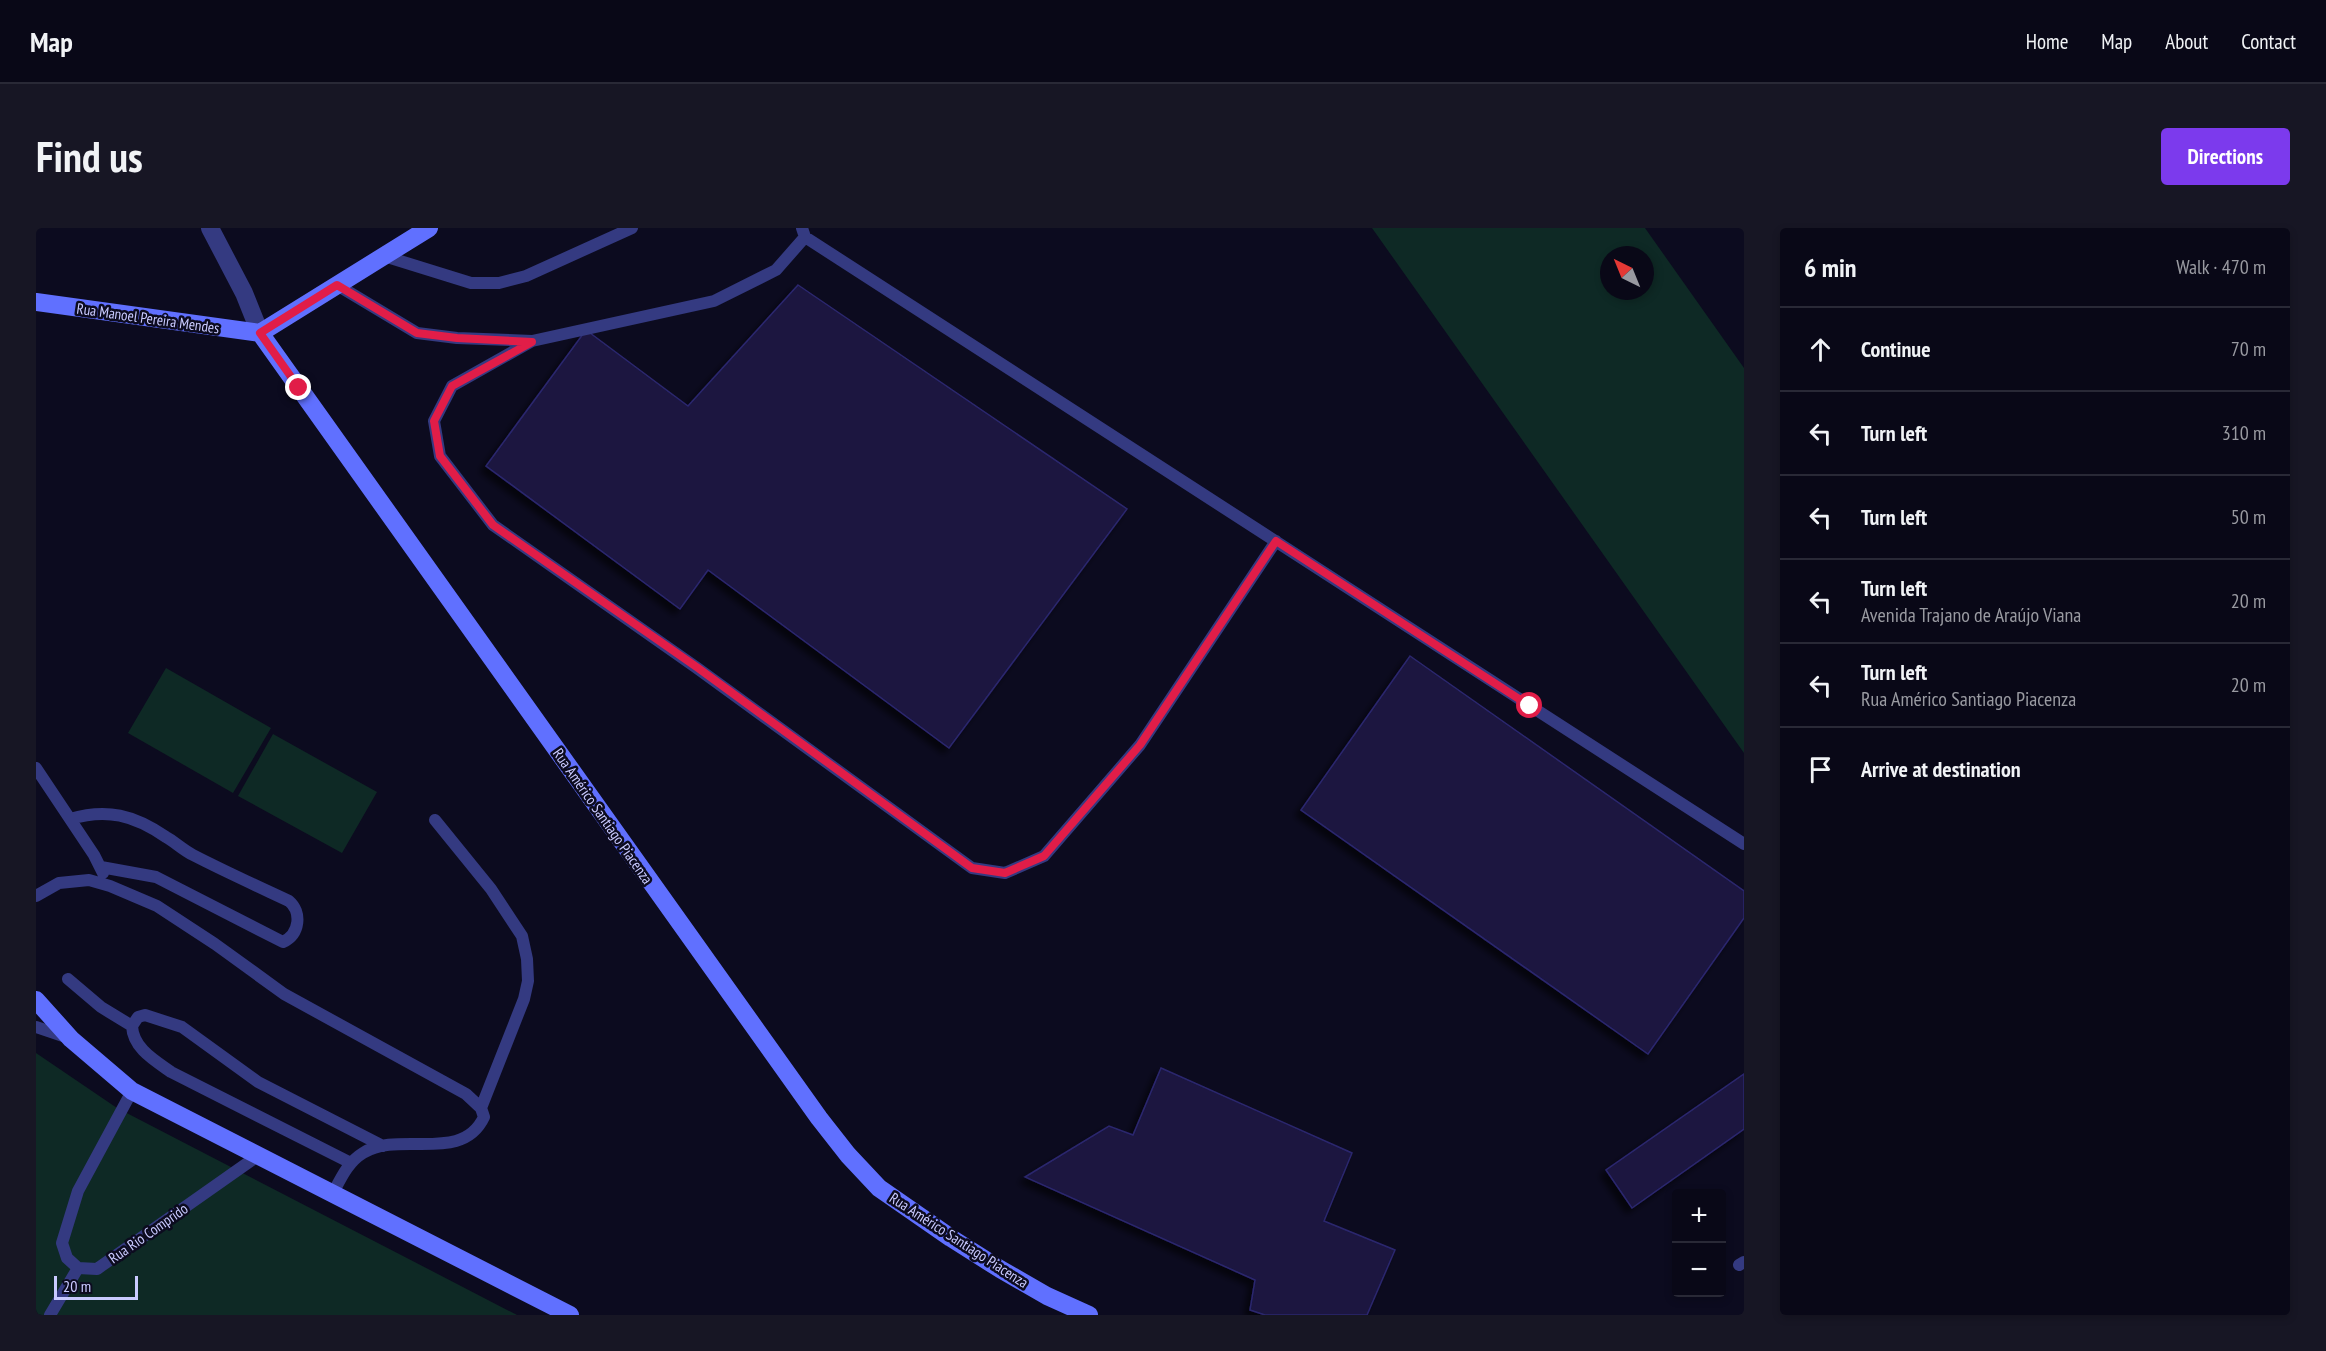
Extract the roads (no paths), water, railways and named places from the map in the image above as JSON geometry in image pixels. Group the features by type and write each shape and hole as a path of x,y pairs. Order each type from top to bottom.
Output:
{"street":[{"name":"Rua Américo Santiago Piacenza","path":"210,228 244,293 260,333 812,1108 848,1155 879,1188 951,1238 1047,1296 1089,1315"},
{"path":"260,333 429,228"},
{"name":"Rua Manoel Pereira Mendes","path":"36,302 260,333"},
{"path":"36,1000 71,1039 132,1091 570,1315"}],"lane":[{"path":"384,256 471,283 499,283 526,276 632,228"},
{"path":"1276,541 1140,745 1044,856 1005,873 972,868 698,668 493,525 440,456 434,421 452,386 532,342 714,300 776,270 804,232 1276,541 1394,619 1744,844"},
{"path":"337,285 417,333 457,338 532,342"},
{"path":"36,768 110,886"},
{"path":"70,819 86,814 108,812 134,820 165,836 190,854 289,901 295,907 298,916 297,924 288,940 283,942 156,878 100,867"},
{"path":"435,820 491,889 522,936 527,959 528,981 524,999 481,1108"},
{"path":"36,896 59,883 89,880 110,886 157,906 284,994 466,1094 481,1108 484,1117 480,1126 473,1134 461,1141 383,1146 364,1152 351,1163 333,1193"},
{"path":"68,979 101,1007 132,1026"},
{"path":"351,1163 171,1072 150,1057 138,1044 132,1026 138,1017 146,1015 182,1027 258,1082 383,1146"},
{"path":"36,1027 71,1039"},
{"path":"50,1315 78,1268 67,1258 62,1243 78,1191 132,1091"},
{"name":"Rua Rio Comprido","path":"78,1268 97,1269 259,1155"}]}
